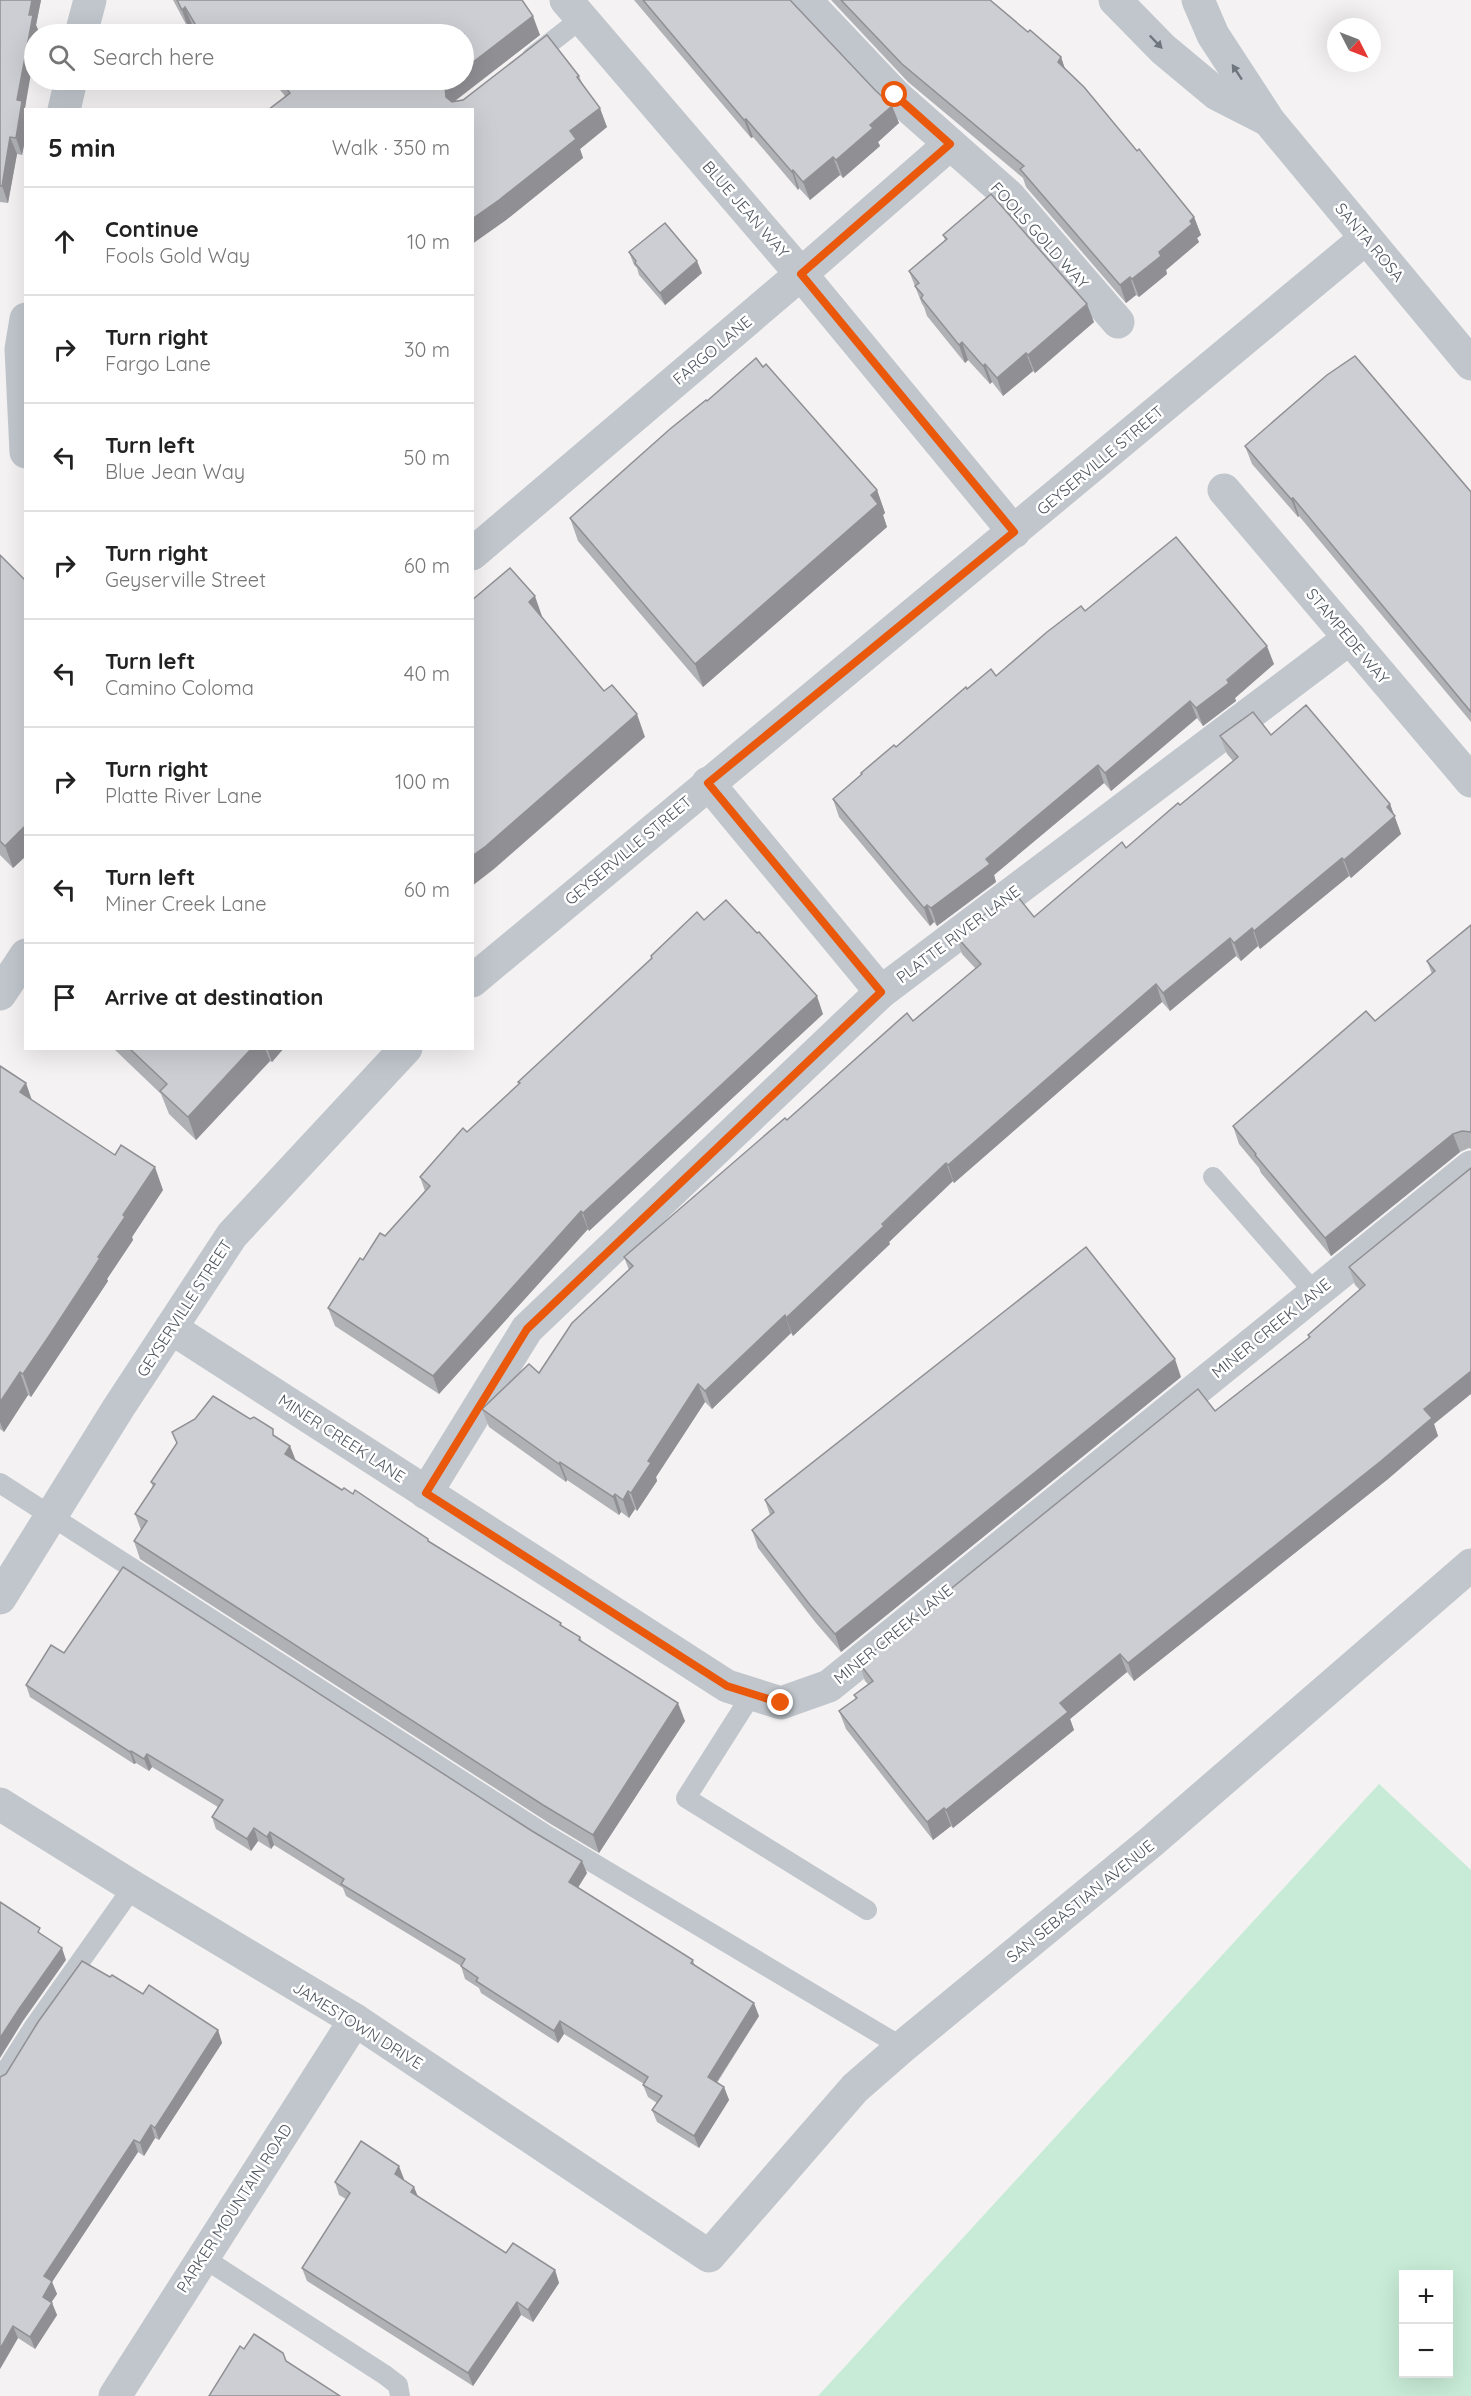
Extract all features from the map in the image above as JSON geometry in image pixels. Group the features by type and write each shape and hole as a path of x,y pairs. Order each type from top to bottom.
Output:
{"street":[{"path":"84,24 90,0"},
{"name":"FOOLS GOLD WAY","path":"805,0 895,95 1009,196 1118,322"},
{"name":"SANTA ROSA","path":"1115,0 1163,50 1217,94 1269,121"},
{"name":"SANTA ROSA","path":"1198,0 1213,35 1269,121 1471,364"},
{"name":"BLUE JEAN WAY","path":"574,9 801,274 1014,532"},
{"path":"64,108 69,90"},
{"name":"FARGO LANE","path":"474,552 950,144"},
{"name":"GEYSERVILLE STREET","path":"474,979 1366,238"},
{"name":"STAMPEDE WAY","path":"1224,490 1471,781"},
{"name":"PLATTE RIVER LANE","path":"426,1493 527,1329 881,992 1350,638"},
{"path":"708,783 881,992"},
{"path":"0,994 24,957"},
{"name":"GEYSERVILLE STREET","path":"0,1598 232,1235 404,1050"},
{"name":"MINER CREEK LANE","path":"171,1328 727,1686 781,1703 829,1686 1471,1167"},
{"name":"SAN SEBASTIAN AVENUE","path":"709,2256 855,2088 1152,1842 1471,1565"},
{"name":"JAMESTOWN DRIVE","path":"0,1804 355,2020 709,2256"},
{"name":"PARKER MOUNTAIN ROAD","path":"116,2396 202,2257 355,2020"}],"lane":[{"path":"518,67 574,9"},
{"path":"1213,1177 1315,1293"},
{"path":"0,1484 543,1833 902,2047"},
{"path":"752,1694 686,1798 867,1910"},
{"path":"0,2080 33,2028 133,1887"},
{"path":"202,2257 385,2375 398,2385 400,2396"}],"green space":[{"path":"1379,1784 1471,1870 1471,2396 818,2396"}],"building":[{"path":"0,0 32,0 29,15 33,15 31,24 24,24 24,63 17,100 22,101 16,138 10,137 2,186 0,186"},
{"path":"177,0 522,0 533,16 474,61 474,24 195,24 185,7 182,10"},
{"path":"643,0 790,0 892,106 870,125 873,128 836,160 833,157 803,182 746,119 744,120"},
{"path":"841,0 990,0 1061,57 1058,62 1084,87 1137,151 1139,149 1194,217 1190,221 1192,224 1159,252 1161,256 1132,279 1130,277 1120,285 1020,169 1024,166 902,64"},
{"path":"547,35 579,76 577,77 600,108 570,131 576,139 474,218 474,108 271,108 290,93 288,90 445,90 446,97 452,102 463,100"},
{"path":"991,194 1087,304 1028,355 1026,353 997,378 962,342 959,345 921,298 923,295 915,286 919,283 909,271 947,239 943,235"},
{"path":"665,223 697,261 660,293 635,263 636,261 629,252"},
{"path":"1355,356 1471,492 1471,712 1293,498 1291,499 1245,446 1327,375"},
{"path":"756,358 763,367 766,364 877,490 871,495 878,504 695,664 570,518 670,429 707,401"},
{"path":"1176,537 1267,646 1227,680 1229,683 1196,708 1190,701 1105,773 1098,765 986,859 990,864 931,908 927,905 924,908 833,799 894,745 896,747 966,687 967,689 991,669 996,676 1047,632 1081,606 1085,611"},
{"path":"0,555 24,579 24,827 5,846 0,841"},
{"path":"510,568 535,596 529,602 604,691 612,685 637,714 474,855 474,598"},
{"path":"1306,705 1390,804 1387,807 1395,816 1344,860 1342,858 1254,931 1252,928 1234,943 1230,938 1163,993 1156,984 948,1165 946,1163 882,1224 884,1226 705,1391 698,1384 648,1461 651,1463 631,1493 628,1491 623,1500 615,1494 613,1497 560,1462 559,1464 482,1409 529,1364 539,1373 572,1323 633,1266 624,1257 785,1118 787,1120 907,1013 913,1021 981,964 956,936 1014,892 1034,917 1122,842 1126,848 1178,803 1180,805 1238,757 1220,736 1253,712 1271,735"},
{"path":"726,900 757,933 759,932 817,996 583,1213 581,1211 433,1376 328,1308 360,1258 363,1260 380,1233 385,1236 430,1186 420,1177 463,1128 467,1132 652,958 651,956 697,912 704,920"},
{"path":"1471,925 1471,1132 1462,1131 1453,1134 1325,1238 1233,1126 1366,1011 1375,1021 1435,971 1427,961"},
{"path":"131,1050 250,1050 188,1117 160,1091 167,1084"},
{"path":"0,1066 26,1083 20,1092 115,1155 121,1145 155,1167 49,1336 23,1374 20,1372 0,1402"},
{"path":"1471,1168 1471,1371 1424,1409 1432,1418 1128,1663 1120,1654 1060,1703 1068,1712 946,1810 944,1808 927,1822 839,1711 857,1698 854,1695 873,1681 859,1663 1198,1389 1215,1411 1310,1337 1308,1335 1365,1285 1349,1267"},
{"path":"1086,1247 1175,1359 835,1634 752,1530 774,1512 765,1500"},
{"path":"213,1396 250,1419 254,1417 273,1429 273,1435 290,1446 285,1454 342,1490 344,1488 353,1494 355,1490 428,1541 561,1623 560,1625 580,1637 579,1640 678,1703 593,1835 134,1541 147,1521 135,1514 155,1484 151,1482 177,1443 172,1432 195,1419"},
{"path":"123,1567 582,1861 569,1882 693,1960 691,1963 754,2003 708,2077 724,2087 694,2136 652,2110 662,2096 643,2085 648,2077 560,2021 554,2031 476,1981 478,1978 461,1966 465,1959 341,1884 344,1879 270,1832 267,1837 254,1828 247,1839 212,1817 223,1800 147,1754 144,1759 130,1752 26,1685 51,1645 64,1653"},
{"path":"0,1902 40,1928 38,1932 62,1948 0,2038"},
{"path":"82,1961 110,1977 112,1975 143,1994 149,1985 218,2030 155,2128 151,2125 140,2143 134,2140 44,2276 52,2281 43,2297 52,2303 30,2337 13,2326 0,2349 0,2077 6,2074 38,2022"},
{"path":"361,2141 399,2166 395,2174 414,2187 411,2192 506,2253 513,2243 555,2270 528,2310 517,2302 468,2373 302,2268 350,2193 335,2182"},
{"path":"254,2334 283,2353 286,2361 340,2396 209,2396 240,2346 244,2349"}],"route":[{"path":"781,1703 727,1686 426,1493 527,1329 881,992 708,783 1014,532 801,274 950,144 895,95"}]}
